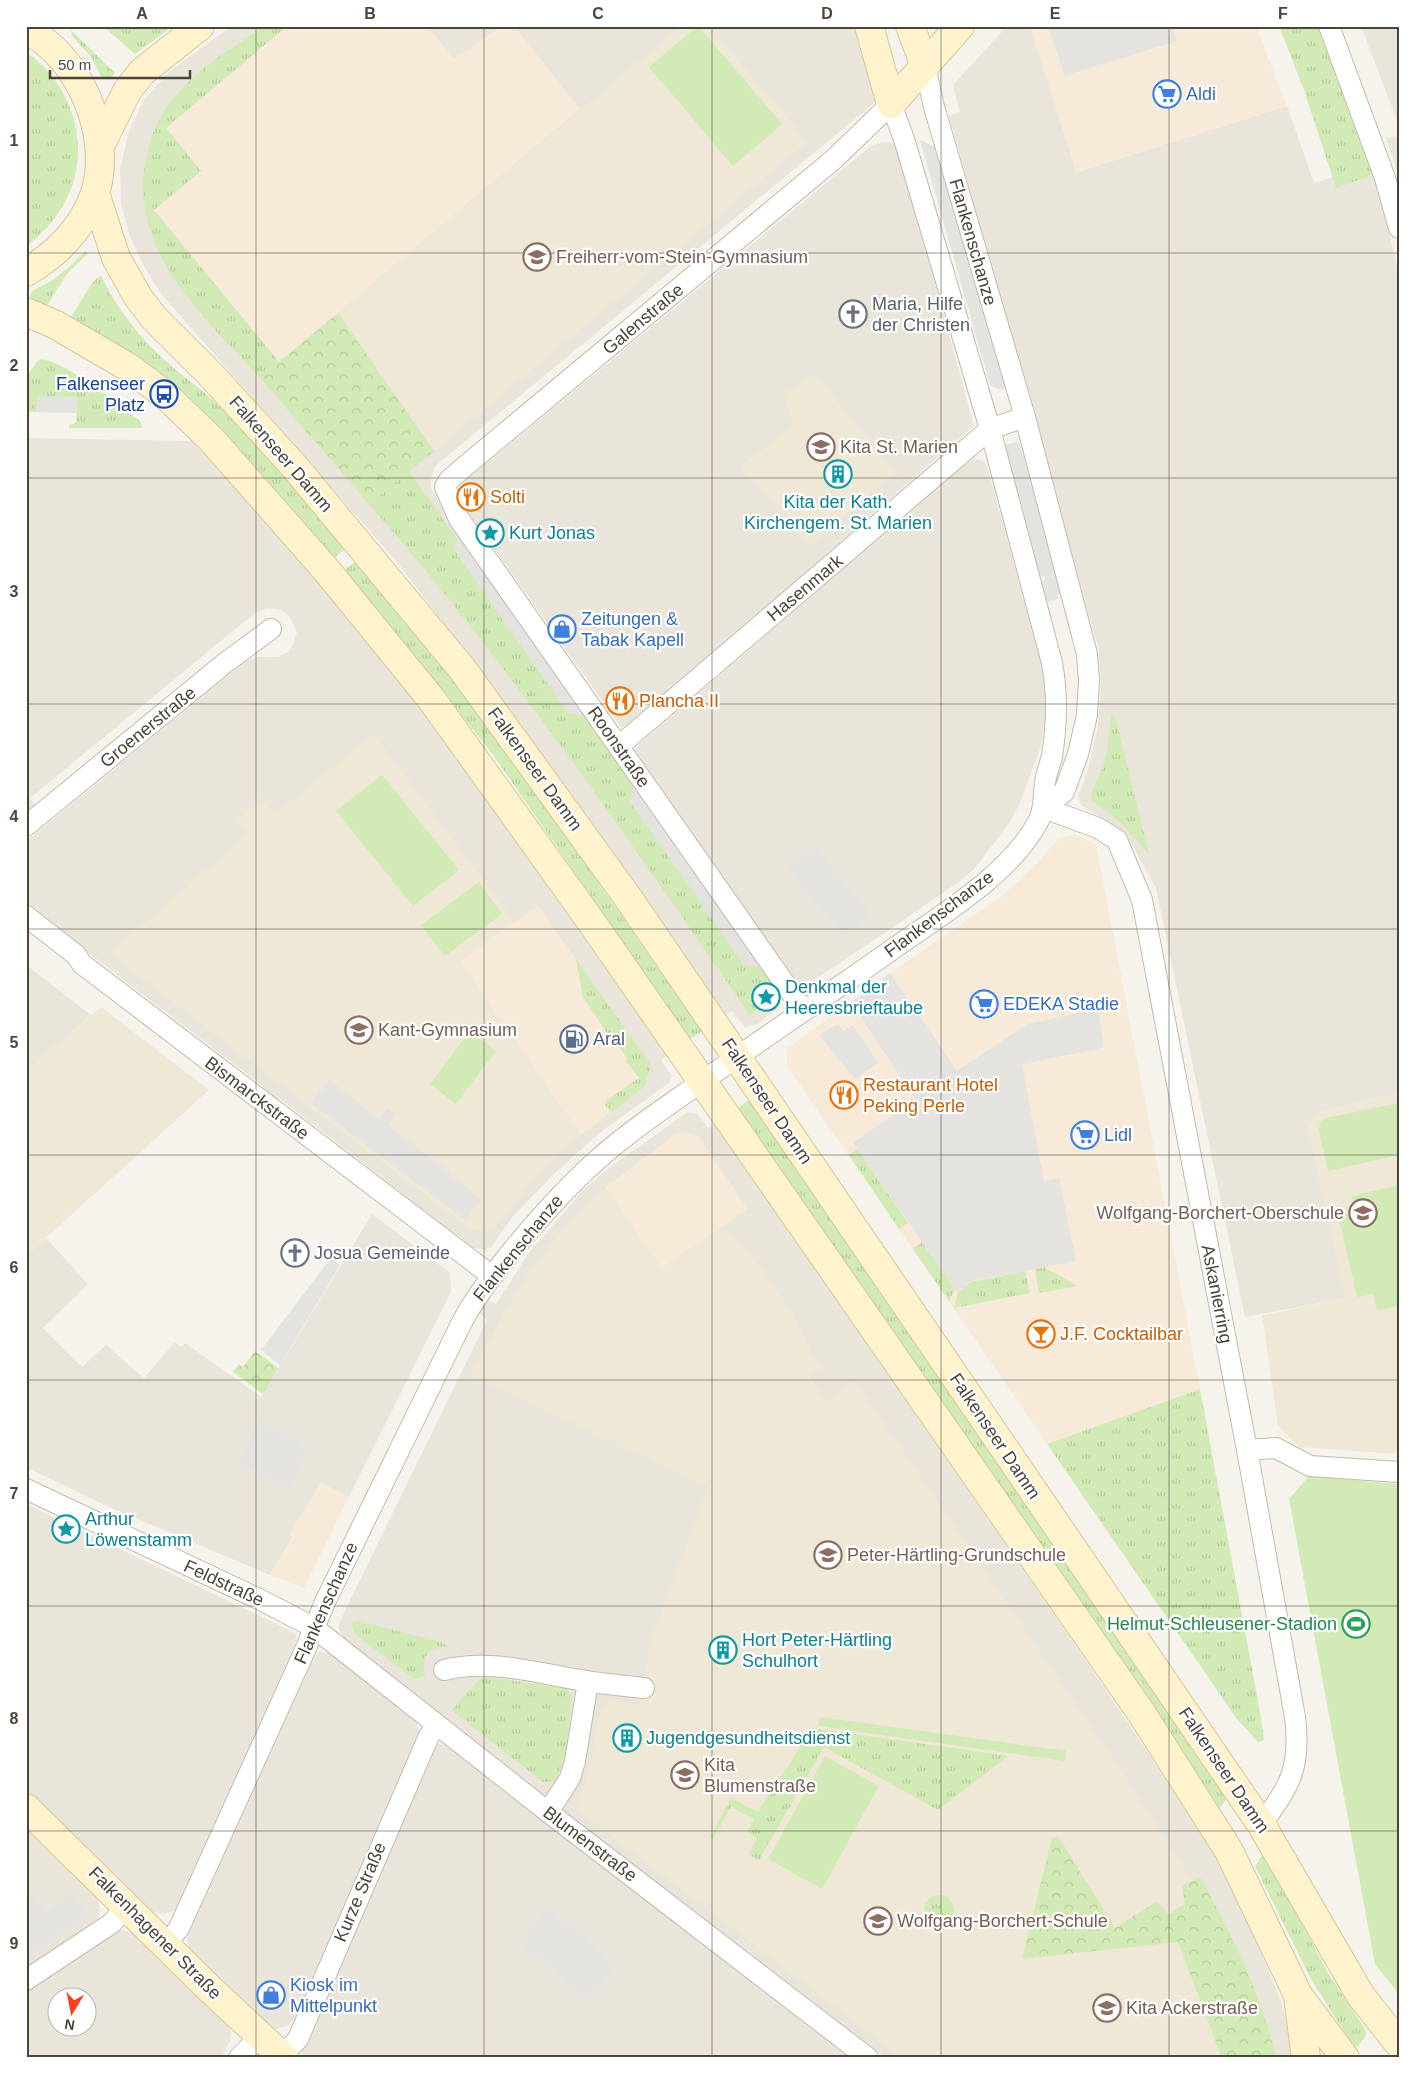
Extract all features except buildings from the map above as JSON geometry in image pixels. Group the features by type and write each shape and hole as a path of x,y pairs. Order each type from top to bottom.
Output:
{"main road":[{"path":"100,146 126,91 142,72 200,26"},
{"path":"869,26 891,104"},
{"path":"910,26 925,66"},
{"name":"Galenstraße","path":"891,104 960,26"},
{"path":"26,30 55,49 68,64 83,90 100,146 99,170 95,193 84,216 70,236 44,262 26,272"},
{"name":"Falkenseer Damm","path":"95,193 116,258 138,297 154,318 223,387 294,466 463,670 626,895 1262,1824 1361,1996 1399,2044"},
{"name":"Falkenseer Damm","path":"26,312 56,325 128,368 164,394 212,439 271,504 432,700 590,920 1142,1714 1229,1851 1298,1995"},
{"name":"Falkenhagener Straße","path":"26,1808 283,2057"},
{"path":"1229,1851 1262,1824"},
{"path":"1298,1995 1306,2058"},
{"path":"1298,1995 1345,2058"},
{"path":"1383,2058 1399,2048"},
{"path":"1397,2058 1399,2053"}],"street":[{"path":"1329,26 1385,178 1399,228"},
{"name":"Flankenschanze","path":"166,1944 179,1928 302,1656 313,1627 462,1322 473,1301 492,1276 546,1209 596,1161 737,1057 973,892 1012,857 1028,836 1044,808 1064,792 1078,754 1087,714 1089,681 1081,630 1025,417 934,107 925,66"},
{"name":"Flankenschanze","path":"891,104 904,139 990,429 1042,618 1057,688 1056,722 1051,758 1045,782 1044,808"},
{"name":"Galenstraße","path":"449,480 833,160 891,104"},
{"path":"990,429 1025,417"},
{"name":"Hasenmark","path":"619,746 990,429"},
{"name":"Roonstraße","path":"449,480 445,487 446,494 459,519 804,1011"},
{"name":"Groenerstraße","path":"26,826 225,662 271,629"},
{"path":"1057,688 1089,681"},
{"name":"Askanierring","path":"1044,808 1098,828 1117,840 1142,900 1247,1450 1295,1717 1298,1743 1292,1774 1282,1798 1262,1824"},
{"name":"Bismarckstraße","path":"26,916 76,955 82,964 492,1276"},
{"path":"1247,1450 1276,1448 1310,1466 1399,1472"},
{"name":"Feldstraße","path":"26,1489 259,1599 313,1627"},
{"name":"Blumenstraße","path":"313,1627 548,1812 868,2058"},
{"path":"444,1670 464,1665 496,1666 588,1682 644,1688"},
{"path":"548,1812 570,1778 575,1761 588,1682"},
{"name":"Kurze Straße","path":"283,2057 298,2039 378,1850 428,1738 436,1725"},
{"path":"26,1980 112,1923 127,1906"},
{"path":"239,2058 260,2036"}],"shaded area":[{"path":"232,26 861,26 876,100 873,104 440,462 435,467 431,479 431,488 435,495 783,991 780,1006 757,1024 745,1027 732,1011 725,1015 567,788 397,562 162,295 145,268 130,237 121,203 120,170 129,131 144,100 170,71"},
{"path":"287,26 427,26 454,59 502,26 514,26 580,109 279,362 154,210 201,171 166,128"},
{"name":"Freiherr-vom-Stein-Gymnasium","path":"681,26 709,26 808,142 434,451 338,313"},
{"path":"1007,26 1030,26 1077,172 1287,106 1314,183 1372,165 1399,274 1399,1093 1318,1112 1308,1128 1346,1298 1245,1317 1156,888 1129,840 1102,818 1081,805 1078,796 1086,776 1097,732 1101,691 1099,651 949,116 960,112 953,85"},
{"path":"1030,26 1256,26 1287,106 1076,172"},
{"path":"1048,26 1180,26 1173,29 1177,41 1065,76"},
{"path":"1361,26 1399,26 1399,126"},
{"path":"1399,136 1399,175 1386,138"},
{"path":"920,140 937,148 1005,388 1000,390 990,385"},
{"path":"882,142 893,143 898,146 974,426 628,725 621,727 463,505 460,494 461,487 465,481 871,146"},
{"name":"Kita St. Marien","path":"815,374 896,471 810,546 740,466 793,427 784,394"},
{"path":"40,396 78,397 76,413 36,412 37,398"},
{"path":"26,438 192,441 284,542 341,609 444,739 545,878 667,1055 661,1060 672,1076 669,1083 602,1131 557,1171 514,1215 491,1247 485,1250 473,1248 279,1098 274,1100 263,1093 264,1087 26,905 26,842 244,662 257,657 278,657 288,652 294,643 297,632 290,617 282,610 267,608 255,613 30,798 37,807 26,819"},
{"path":"1019,441 1063,593 1057,595 1058,599 1047,602 1041,582 1045,580 1044,576 1040,577 1005,445"},
{"path":"973,459 983,461 989,473 1048,687 1045,723 1040,749 1019,805 1008,825 974,869 960,881 899,923 802,987 797,984 635,752 635,748 966,463"},
{"path":"459,529 590,717 568,713 455,551"},
{"name":"Kant-Gymnasium","path":"374,734 515,922 460,961 581,1135 537,1177 493,1228 473,1231 109,954 250,832 235,821 262,799 275,814"},
{"path":"634,780 766,967 744,965 630,802"},
{"path":"1074,835 1096,844 1200,1389 1047,1444 787,1066 787,1049 890,973 999,898 1032,869 1059,838"},
{"path":"815,847 871,915 844,937 788,869"},
{"path":"538,906 651,1065 645,1086 581,1135 459,960"},
{"path":"26,965 91,1015 26,1071"},
{"path":"890,973 957,1071 1027,1024 1098,1009 1104,1048 1022,1064 1044,1181 1059,1178 1076,1261 971,1281 958,1293 853,1143 916,1099 851,1003"},
{"path":"101,1007 209,1090 26,1256 26,1071"},
{"path":"838,1024 843,1031 853,1025 878,1063 855,1079 819,1035"},
{"path":"329,1080 379,1119 388,1108 396,1114 388,1125 452,1174 451,1176 481,1199 465,1220 311,1103"},
{"name":"Wolfgang-Borchert-Oberschule","path":"1399,1093 1399,1454 1299,1447 1278,1425 1262,1315 1346,1298 1308,1128 1318,1112"},
{"path":"688,1112 697,1113 708,1128 715,1124 1180,1800 1209,1846 1248,1921 1279,1996 1297,2058 886,2058 573,1818 343,1637 339,1623 487,1320 478,1312 487,1300 496,1304 528,1254 583,1190 614,1164"},
{"path":"678,1132 698,1136 748,1209 662,1269 605,1188"},
{"path":"605,1188 662,1268 723,1226 762,1268 790,1309 821,1368 809,1376 826,1400 856,1382 1121,1770 1192,1880 1182,1886 1185,1904 1168,1914 1157,1901 1115,1928 1058,1836 1023,1959 1178,1941 1222,2058 902,2058 579,1811 577,1798 590,1770 600,1709 609,1700 639,1705 651,1639 708,1487 470,1375 514,1296 537,1262 562,1231"},
{"path":"372,1214 450,1273 451,1292 349,1497 321,1483 290,1534 293,1536 270,1575 109,1507 26,1467 26,1256 46,1238 88,1284 43,1328 82,1367 106,1345 144,1378 175,1342 181,1347 185,1343 261,1397"},
{"path":"331,1258 340,1265 280,1365 261,1350"},
{"path":"258,1422 302,1442 306,1453 290,1488 238,1464"},
{"path":"321,1483 349,1497 304,1588 270,1575 293,1537 289,1534"},
{"path":"26,1504 295,1633 297,1638 178,1906 175,1910 165,1914 148,1911 26,1795"},
{"path":"319,1652 332,1654 416,1722 419,1731 295,2019 287,2026 276,2029 267,2027 190,1952 187,1939 188,1931 310,1663"},
{"path":"435,1743 449,1746 857,2058 301,2058 303,2045"},
{"path":"26,1827 97,1896 100,1909 98,1918 92,1925 26,1969"},
{"path":"26,1892 48,1914 70,1894 89,1915 26,1958"},
{"path":"549,1908 618,1966 589,2000 519,1942"},
{"path":"119,1930 136,1933 229,2026 231,2033 230,2041 221,2058 26,2058 26,1989"}],"green space":[{"path":"103,26 173,26 135,54"},
{"path":"264,26 287,26 166,128 201,171 154,210 279,362 260,378 196,308 177,283 161,256 149,228 144,198 145,165 149,145 155,127 170,102 186,84 218,57"},
{"path":"698,26 782,124 733,166 649,67"},
{"path":"1279,26 1319,26 1372,165 1374,172 1365,178 1336,188 1304,90"},
{"path":"71,30 115,73 109,80 101,76 91,57 72,36"},
{"path":"26,52 43,66 57,83 68,102 75,123 78,144 77,166 72,187 62,207 46,228 26,247"},
{"path":"85,251 88,253 66,275 46,307 29,299 32,291 53,280"},
{"path":"101,275 115,301 143,338 234,421 346,548 334,558 256,467 206,416 141,361 120,346 70,318 93,282"},
{"path":"338,313 434,451 369,504 260,378"},
{"path":"42,359 66,369 94,386 141,422 142,428 69,428 69,425 76,423 77,397 37,398 36,412 26,411 26,379 37,361"},
{"path":"409,471 457,539 455,551 568,713 590,717 783,991 750,1015 567,754 471,627 369,504"},
{"path":"356,561 403,617 492,733 577,851 702,1031 690,1039 491,752 344,570"},
{"path":"1111,715 1115,716 1149,854 1120,822 1091,800 1091,795 1104,764"},
{"path":"382,775 459,870 413,906 336,811"},
{"path":"479,882 502,914 445,956 421,925"},
{"path":"576,959 651,1065 645,1086 612,1112 605,1105 607,1100 639,1078 626,1061 627,1058 616,1043 614,1044 583,997"},
{"path":"470,1031 496,1051 456,1104 430,1084"},
{"path":"749,1100 1229,1795 1220,1808 738,1108"},
{"path":"1399,1103 1399,1155 1328,1171 1319,1131 1320,1122 1326,1118"},
{"path":"857,1149 908,1223 899,1229 849,1155"},
{"path":"1399,1185 1399,1306 1377,1311 1373,1294 1357,1297 1338,1214 1355,1211 1352,1196"},
{"path":"922,1242 955,1289 949,1301 913,1249"},
{"path":"1044,1267 1078,1286 1039,1293 1035,1269"},
{"path":"1025,1271 1030,1293 954,1308 958,1293 971,1282"},
{"path":"255,1351 278,1368 263,1394 233,1372 239,1364 243,1367"},
{"path":"1200,1389 1260,1712 1264,1740 1258,1742 1237,1719 1047,1444"},
{"name":"Helmut-Schleusener-Stadion","path":"1309,1476 1399,1484 1399,1994 1375,1964 1289,1499"},
{"path":"358,1621 441,1642 449,1647 431,1650 425,1657 425,1676 414,1679 356,1635 352,1625 353,1622"},
{"path":"489,1677 567,1689 572,1695 566,1750 555,1781 543,1782 455,1713 453,1709 475,1684 480,1679"},
{"path":"820,1717 1066,1751 1065,1761 818,1726"},
{"path":"812,1728 1008,1756 938,1810 824,1747 759,1860 748,1854 757,1838 747,1832 754,1819 731,1807 713,1839 710,1837 731,1798 758,1812"},
{"path":"825,1756 879,1786 822,1889 768,1859"},
{"path":"1058,1836 1115,1928 1157,1901 1169,1914 1185,1904 1182,1886 1200,1877 1234,1942 1254,1988 1263,2011 1276,2058 1222,2058 1178,1942 1022,1959 1052,1838"},
{"path":"1263,1854 1328,1973 1365,2029 1366,2036 1358,2046 1355,2047 1350,2041 1311,1979 1255,1866"},
{"path":"939,1895 945,1896 953,1904 953,1916 945,1924 939,1925 933,1924 925,1916 924,1910 925,1904 933,1896"}],"place":[{"name":"Aldi","path":"1167,94"},
{"name":"Freiherr-vom-Stein-Gymnasium","path":"537,257"},
{"name":"Maria, Hilfe der Christen","path":"853,314"},
{"name":"Falkenseer Platz","path":"164,394"},
{"name":"Kita St. Marien","path":"821,447"},
{"name":"Kita der Kath. Kirchengem. St. Marien","path":"838,474"},
{"name":"Solti","path":"471,497"},
{"name":"Kurt Jonas","path":"490,533"},
{"name":"Zeitungen & Tabak Kapell","path":"562,629"},
{"name":"Plancha II","path":"620,701"},
{"name":"Denkmal der Heeresbrieftaube","path":"766,997"},
{"name":"EDEKA Stadie","path":"984,1004"},
{"name":"Kant-Gymnasium","path":"359,1030"},
{"name":"Aral","path":"574,1039"},
{"name":"Restaurant Hotel Peking Perle","path":"844,1095"},
{"name":"Lidl","path":"1085,1135"},
{"name":"Wolfgang-Borchert-Oberschule","path":"1363,1213"},
{"name":"Josua Gemeinde","path":"295,1253"},
{"name":"J.F. Cocktailbar","path":"1041,1334"},
{"name":"Arthur Löwenstamm","path":"66,1529"},
{"name":"Peter-Härtling-Grundschule","path":"828,1555"},
{"name":"Helmut-Schleusener-Stadion","path":"1356,1624"},
{"name":"Hort Peter-Härtling Schulhort","path":"723,1650"},
{"name":"Jugendgesundheitsdienst","path":"627,1738"},
{"name":"Kita Blumenstraße","path":"685,1775"},
{"name":"Wolfgang-Borchert-Schule","path":"878,1921"},
{"name":"Kiosk im Mittelpunkt","path":"271,1995"},
{"name":"Kita Ackerstraße","path":"1107,2008"}]}
